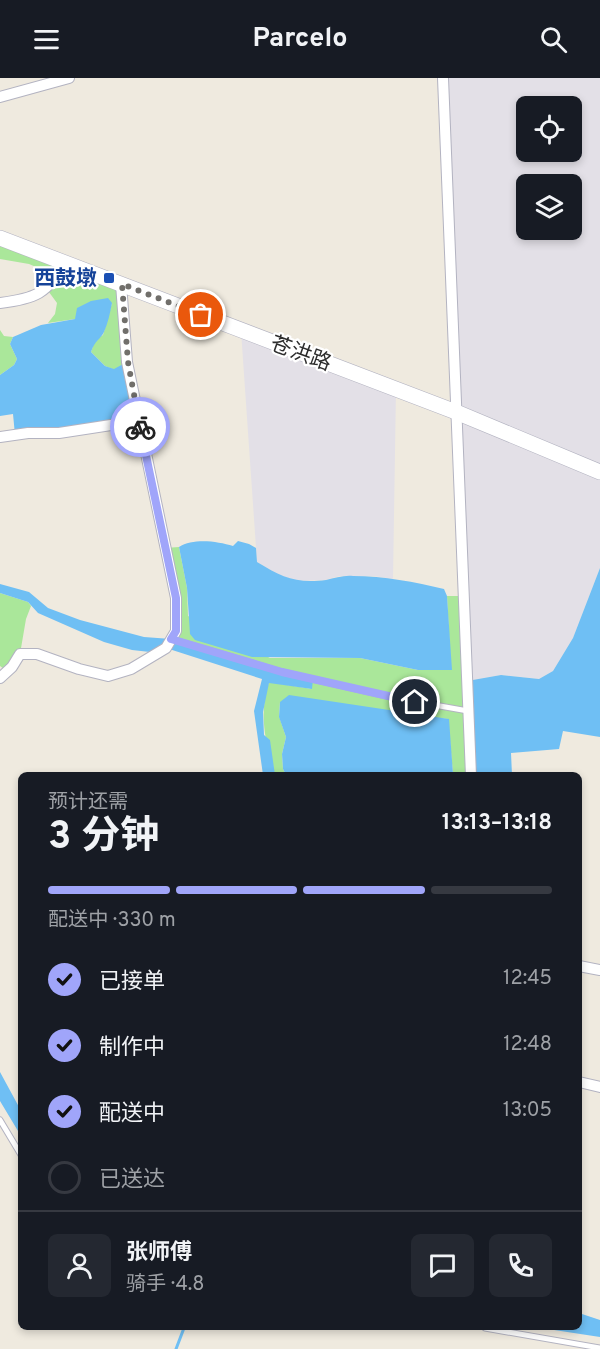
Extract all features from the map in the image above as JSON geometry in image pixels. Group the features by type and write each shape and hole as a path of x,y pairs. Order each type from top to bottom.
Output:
{"main road":[{"name":"苍洪路","path":"0,240 456,413 600,473"}],"street":[{"path":"0,97 69,78"},
{"path":"443,78 471,772"},
{"path":"0,303 38,295 57,276 62,262"},
{"path":"0,678 12,667 20,654 37,654 79,669 108,676 131,669 166,648 176,631 176,598 128,362 122,286"},
{"path":"0,437 28,433 59,434 111,425 139,425"},
{"path":"582,967 600,970"},
{"path":"582,1083 600,1087"}],"lane":[{"path":"171,639 282,672 395,698 468,711"},
{"path":"0,1120 18,1150"},
{"path":"496,1330 600,1348"}],"shaded area":[{"path":"443,78 600,78 600,568 573,638 553,671 539,679 501,675 467,681"},
{"path":"241,331 396,389 393,579 373,576 340,576 325,580 297,581 279,575 257,562"}],"green space":[{"path":"0,238 121,284 127,362 115,370 105,366 91,352 95,340 103,335 112,303 75,319 48,323 55,314 57,303 46,288 57,276 29,264 0,259"},
{"path":"0,330 4,336 13,337 10,344 17,359 14,365 0,375"},
{"path":"179,547 187,588 188,616 270,658 360,658 418,670 451,670 447,596 464,596 471,772 453,772 448,719 280,702 279,716 286,737 282,754 284,772 274,772 264,729 264,706 269,682 312,689 171,639 176,631 165,548"},
{"path":"0,593 28,602 31,606 26,619 20,654 7,671 0,666"}],"water":[{"path":"108,298 112,303 107,325 91,352 105,366 114,369 127,362 139,425 15,435 13,414 0,416 0,375 14,365 17,359 10,344 13,337 41,325 75,319 77,308 91,301"},
{"path":"205,541 233,546 238,541 256,548 257,562 274,572 298,580 315,581 346,576 365,576 444,589 447,596 452,670 418,670 360,658 252,657 195,640 190,634 187,588 179,547 191,542"},
{"path":"600,568 600,737 563,731 559,749 511,753 512,772 471,772 467,681 501,675 539,679 553,671 573,638"},
{"path":"0,584 29,592 48,608 80,620 144,637 171,639 313,679 312,689 269,683 263,712 264,735 270,740 275,772 263,772 254,711 262,679 166,648 150,652 132,650 104,642 38,613 28,602 0,593"},
{"path":"289,695 449,719 453,772 284,772 282,754 286,737 279,717 280,702"},
{"path":"0,1072 18,1105 18,1131 0,1101"},
{"path":"582,1314 600,1320 600,1337 554,1330 582,1330"}],"waterway":[{"path":"176,1349 183,1330"}],"way so far":[{"path":"140,427 128,362 122,284 201,315"}],"place":[{"name":"西鼓墩","path":"109,278"}],"route":[{"path":"140,427 176,598 176,631 171,639 282,672 415,702"}]}
